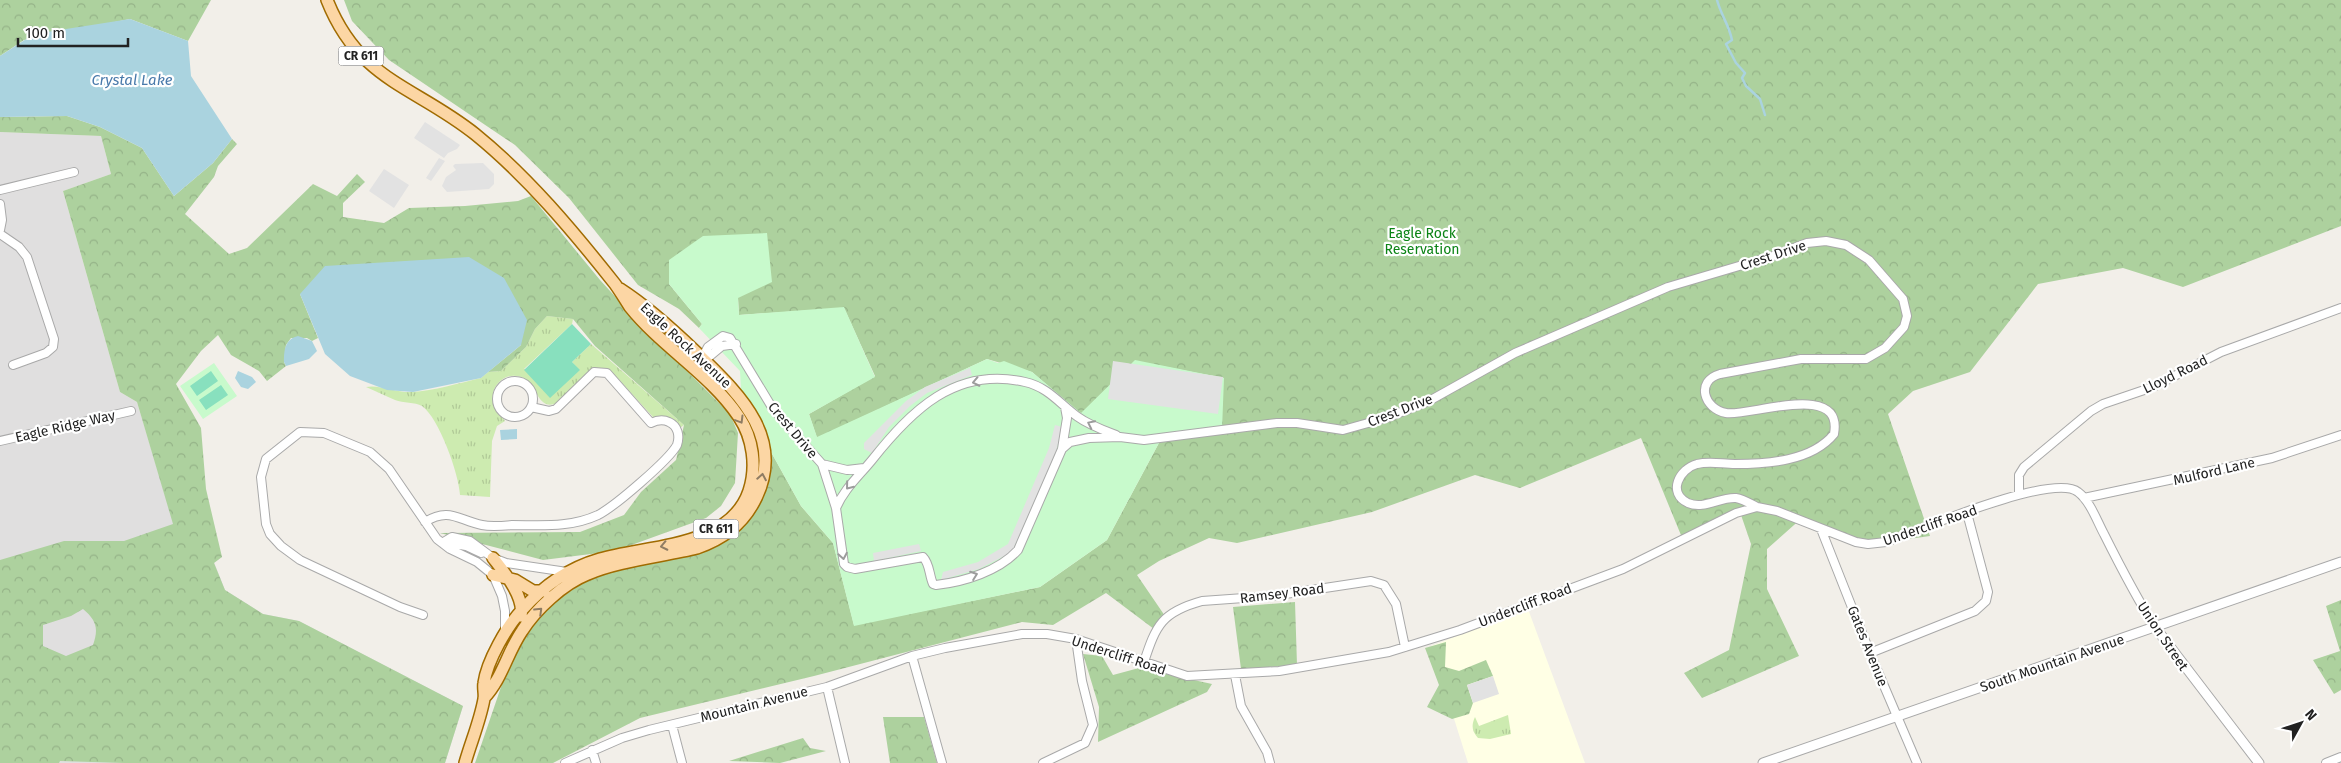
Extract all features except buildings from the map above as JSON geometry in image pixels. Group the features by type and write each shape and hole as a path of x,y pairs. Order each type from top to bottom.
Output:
{"main road":[{"name":"Eagle Rock Avenue","path":"327,0 342,31 368,64 386,78 476,135 532,188 617,286 631,308 717,390 740,418 750,441 753,464 749,491 743,503 728,521 696,539 599,559 567,572 539,593 522,610 505,633 484,682 484,698 465,763"},
{"name":"Eagle Rock Avenue","path":"484,698 496,682 515,642 532,618 549,601 580,578 603,569 697,548 713,542 740,523 750,510 763,480 763,442 747,407 729,383 668,325 617,286"},
{"path":"656,332 667,334 695,359 702,358"},
{"path":"696,371 702,358"},
{"path":"490,557 507,579 522,610 519,623 497,666 496,682"},
{"path":"493,575 515,580 539,593 567,580 580,578"}],"street":[{"path":"0,190 74,172"},
{"path":"0,204 2,220 0,230"},
{"path":"0,234 19,247 27,257 54,339 53,347 46,353 13,365"},
{"name":"Crest Drive","path":"1062,449 1076,440 1120,437 1149,439 1277,423 1297,423 1343,430 1386,418 1428,401 1515,353 1668,287 1773,256 1807,243 1826,241 1846,245 1869,260 1903,299 1907,316 1904,327 1885,348 1866,359 1801,359 1720,374 1712,376 1705,385 1704,393 1710,404 1726,413 1810,403 1825,410 1831,416 1834,434 1825,443 1807,453 1762,464 1713,462 1696,464 1688,468 1677,482 1676,492 1681,499 1690,504 1701,506 1725,499 1738,498 1757,507"},
{"name":"Lloyd Road","path":"2019,494 2019,475 2024,467 2091,411 2117,398 2153,387 2221,352 2341,308"},
{"name":"Crest Drive","path":"702,358 708,347 723,336 730,338 736,344 773,409 822,464 836,508 844,564 847,567 855,569 919,556 926,559 933,584 936,585 956,581 1006,561 1018,550 1062,449 1067,418 1065,407"},
{"path":"425,522 445,514 482,526 567,525 586,520 599,514 635,486 654,470 678,443 678,432 672,424 663,420 651,423 607,373 601,371 594,372 556,409 548,411 531,406"},
{"name":"Crest Drive","path":"836,508 841,496 896,428 910,415 935,396 959,386 982,380 1024,382 1052,394 1080,418 1120,437"},
{"path":"509,382 523,383 532,393 531,406 521,416 507,415 498,405 499,391 509,382"},
{"name":"Eagle Ridge Way","path":"0,441 131,411"},
{"path":"423,615 400,607 305,563 281,546 270,534 266,524 261,477 266,459 300,432 324,433 370,452 389,469 437,540 466,546 490,557 518,566 567,572"},
{"name":"Mulford Lane","path":"2084,498 2272,458 2341,435"},
{"name":"Crest Drive","path":"822,464 847,470 862,469 866,466"},
{"name":"Undercliff Road","path":"945,648 1022,634 1047,634 1076,639 1187,676 1235,675 1319,666 1405,647 1460,630 1623,569 1736,513 1757,507 1777,511 1856,542 1868,544 1886,542 2019,494 2071,488 2084,498"},
{"name":"Union Street","path":"2084,498 2140,604 2155,627 2259,763"},
{"path":"1870,653 1975,611 1986,601 1988,592 1967,513"},
{"name":"Gates Avenue","path":"1821,529 1870,653 1917,763"},
{"path":"442,542 450,549 477,562 493,575 504,603 505,633"},
{"name":"South Mountain Avenue","path":"1763,763 1897,718 2341,562"},
{"name":"Ramsey Road","path":"1144,662 1154,632 1164,620 1188,604 1202,601 1304,592 1370,581 1384,585 1393,598 1405,647"},
{"path":"1043,763 1085,743 1093,721 1082,681 1076,639"},
{"name":"Mountain Avenue","path":"565,763 622,738 827,687 912,656 945,648"},
{"path":"912,656 942,763"},
{"path":"1235,675 1241,706 1267,752 1270,763"},
{"path":"827,687 845,763"},
{"path":"672,725 682,763"},
{"path":"592,750 596,763"},
{"path":"2326,763 2341,757"}],"shaded area":[{"path":"425,122 460,145 444,158 414,138"},
{"path":"0,132 101,136 111,174 63,191 120,392 137,402 180,545 214,562 225,590 263,614 299,621 463,706 445,763 0,763"},
{"path":"439,158 445,161 431,181 426,178"},
{"path":"483,163 494,174 494,184 489,189 447,192 442,186 446,177 456,170 453,166 455,164"},
{"path":"384,169 409,185 394,208 369,191"},
{"path":"1113,361 1223,377 1218,414 1108,399"},
{"path":"970,368 972,375 927,393 910,406 889,427 872,453 864,449 864,443 906,401 925,387"},
{"path":"1055,425 1062,427 1056,452 1012,552 979,569 941,580 943,572 978,562 1008,544 1049,448"},
{"path":"919,544 921,551 874,561 873,553"},
{"path":"1528,609 1585,763 1468,763 1431,646"},
{"path":"1493,676 1499,694 1473,703 1467,685"}],"green space":[{"path":"0,0 211,0 188,41 130,19 24,40 0,56"},
{"name":"Eagle Rock Reservation","path":"344,0 2341,0 2341,226 2183,287 2123,268 2038,284 1970,372 1913,391 1888,414 1930,536 1867,545 1803,517 1767,549 1767,589 1799,656 1702,698 1684,673 1729,650 1751,544 1741,515 1683,540 1641,438 1520,488 1475,475 1372,512 1237,543 1209,538 1159,561 1137,575 1165,616 1154,629 1106,593 1053,625 1022,622 814,676 640,718 553,763 475,763 515,646 555,601 591,578 691,549 730,531 765,470 756,425 801,506 833,543 854,625 1040,587 1107,540 1160,441 1224,378 1135,361 1081,414 1032,372 987,359 817,438 809,414 875,376 844,308 739,315 738,298 669,284 702,324 699,328 679,309 638,285 569,198 515,145 389,60 352,21"},
{"path":"67,116 100,127 142,148 174,196 213,163 232,139 237,144 218,166 214,177 185,214 229,254 247,248 313,184 337,196 357,174 365,182 343,203 343,217 384,223 409,208 465,206 518,201 531,196 600,280 642,326 730,414 738,433 735,483 721,506 706,518 615,551 543,560 440,533 580,532 624,515 641,492 676,460 684,425 595,346 573,319 547,316 535,329 526,347 501,371 488,372 521,345 300,294 318,338 312,341 307,338 291,338 286,345 284,362 286,366 267,381 259,371 231,355 218,335 201,351 176,384 201,428 206,489 222,557 214,563 225,590 263,614 299,621 463,706 445,763 124,763 60,761 59,763 0,763 0,560 64,541 124,541 173,524 137,402 120,392 63,191 111,174 101,136 0,132 0,117","holes":["83,609 96,629 93,645 66,656 43,646 43,625 71,616"]},
{"path":"767,233 772,282 738,298 739,315 844,307 875,377 809,414 817,437 987,359 998,363 1004,361 1032,372 1081,413 1135,360 1224,378 1222,430 1160,441 1107,540 1040,587 854,626 833,543 801,506 756,425 741,390 740,371 699,328 702,324 669,284 669,260 703,236"},
{"path":"547,316 573,319 572,324 524,369 579,370 572,362 591,344 684,425 680,428 666,418 653,417 609,369 599,369 584,376 564,399 550,405 541,400 531,384 526,380 521,377 509,376 496,385 493,396 495,407 505,421 497,426 492,441 490,497 460,495 456,474 447,447 428,412 422,406 395,400 366,387 371,386 406,392 420,391 481,378 488,372 501,371 526,347 535,329"},
{"path":"572,324 591,344 572,362 580,370 550,398 524,370"},
{"path":"214,363 237,396 203,419 180,386"},
{"path":"211,371 218,381 197,396 190,386"},
{"path":"221,385 228,395 206,410 199,400"},
{"path":"2341,600 2341,690 2334,694 2313,660 2340,651 2326,606"},
{"path":"1295,602 1297,665 1241,669 1233,607"},
{"path":"1446,642 1445,667 1459,671 1486,660 1493,676 1467,685 1473,703 1469,714 1452,719 1427,707 1439,685 1425,648"},
{"path":"1083,654 1102,656 1113,675 1139,668 1212,684 1207,692 1098,742 1099,707"},
{"path":"1508,715 1511,734 1490,739 1478,738 1474,733 1473,723 1475,717 1479,726"},
{"path":"883,717 924,717 937,763 890,763"},
{"path":"803,738 810,748 826,751 780,763 729,761"}],"water":[{"name":"Crystal Lake","path":"130,19 188,41 191,76 232,139 213,163 174,196 142,148 100,127 67,116 0,117 0,56 34,34"},
{"path":"469,257 504,278 527,320 521,345 481,378 413,392 387,390 350,376 325,354 300,294 325,266"},
{"path":"298,336 312,341 317,351 309,359 286,366 284,353 286,346 290,340"},
{"path":"238,371 252,377 256,382 248,389 241,387 235,378"},
{"path":"517,429 517,439 501,440 500,430"}],"waterway":[{"path":"1717,0 1732,40 1726,44 1736,63 1745,73 1742,78 1746,86 1760,99 1765,115"}]}
